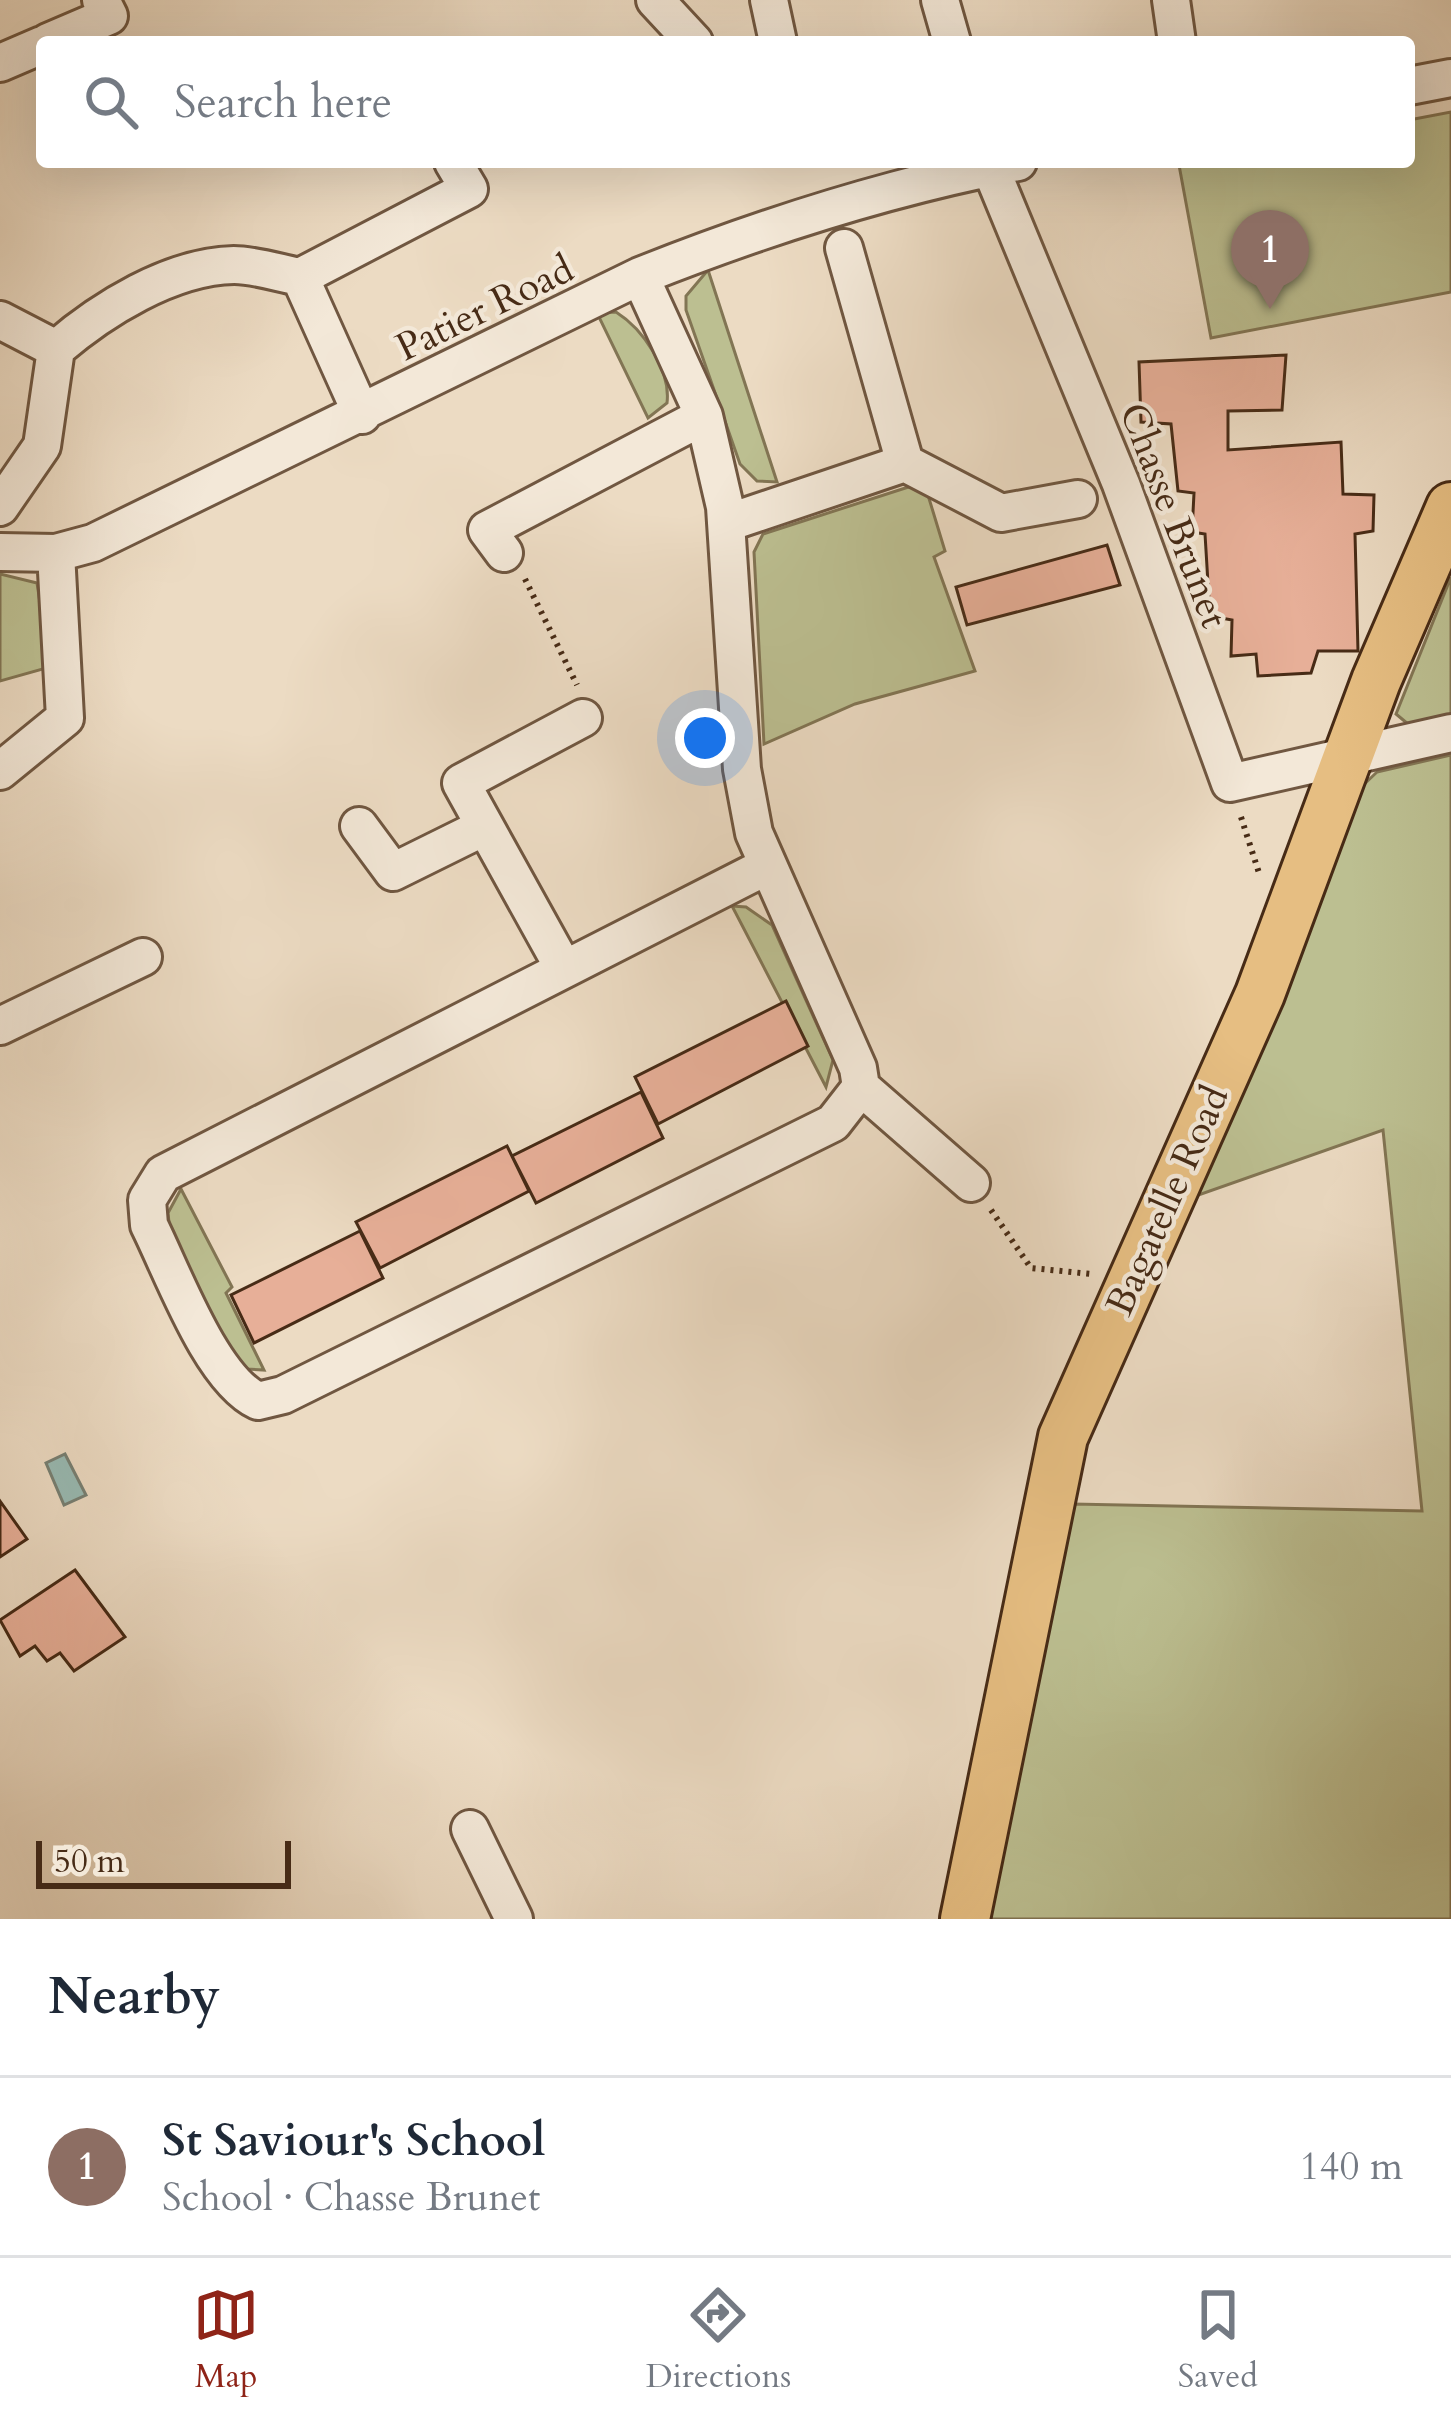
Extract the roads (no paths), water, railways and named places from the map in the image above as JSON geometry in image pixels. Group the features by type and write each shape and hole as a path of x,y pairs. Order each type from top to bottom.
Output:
{"main road":[{"name":"Bagatelle Road","path":"965,1919 1063,1438 1289,919 1376,681 1451,507"}],"street":[{"path":"62,36 109,16 101,0"},
{"path":"655,0 688,36"},
{"path":"769,0 777,36"},
{"path":"940,0 950,36"},
{"path":"1171,0 1176,36"},
{"path":"0,63 36,47"},
{"path":"1415,85 1451,78"},
{"path":"0,507 42,446 56,349 115,306 180,277 233,265 300,277 469,189 456,168"},
{"name":"Patier Road","path":"0,552 56,553 93,543 640,277 732,239 982,168"},
{"name":"Chasse Brunet","path":"1000,168 1230,784 1352,754"},
{"path":"844,248 905,463"},
{"path":"300,277 362,415"},
{"path":"640,277 704,416 727,523 742,769 767,866 857,1068 861,1087 971,1183"},
{"path":"0,320 56,349"},
{"path":"504,554 487,530 704,416"},
{"path":"727,523 905,463 1001,513 1078,499"},
{"path":"0,772 65,718 56,553"},
{"path":"562,967 461,783 583,718"},
{"path":"1352,754 1451,733"},
{"path":"359,826 393,872 484,827"},
{"path":"767,866 163,1174 147,1200 149,1225 223,1371 243,1394 258,1401 283,1395 833,1123 861,1087"},
{"path":"0,1026 143,957"},
{"path":"470,1829 514,1919"}],"water":[{"path":"65,1454 86,1495 64,1505 46,1463"}],"place":[{"name":"St Saviour's School","path":"1270,309"}]}
